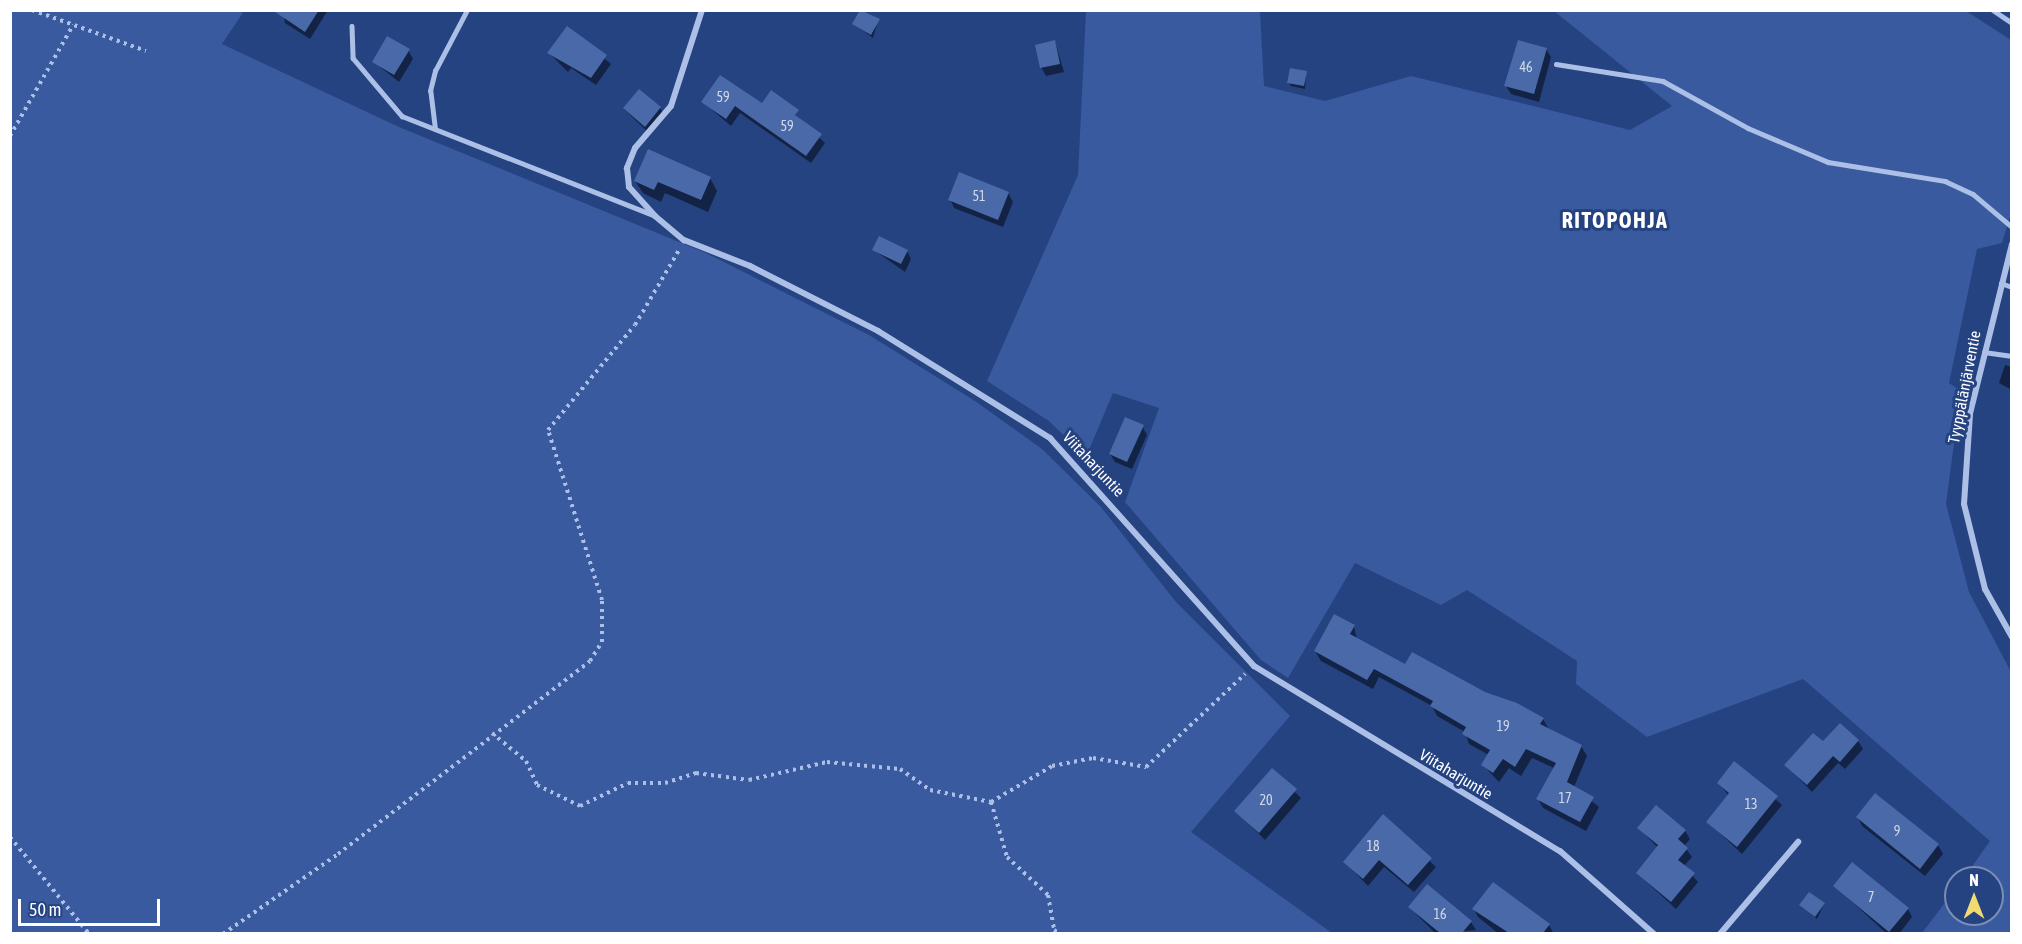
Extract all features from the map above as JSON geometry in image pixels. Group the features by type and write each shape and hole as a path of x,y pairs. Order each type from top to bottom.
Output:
{"street":[{"name":"Viitaharjuntie","path":"702,10 670,106 635,148 627,168 629,187 655,216 684,240 750,266 878,331 1050,438 1254,666 1560,851 1654,933"},
{"name":"Tyyppälänjärventie","path":"2012,244 1970,414 1964,504 1985,589 2012,637"},
{"path":"1720,933 1798,842"}],"lane":[{"path":"435,129 430,91 435,71 467,10"},
{"path":"1993,10 2012,23"},
{"path":"352,26 353,58 402,116 655,216"},
{"path":"1556,64 1663,81 1748,128 1828,162 1945,181 1973,194 2012,227"},
{"path":"2001,283 2012,280"},
{"path":"2001,283 2012,287"},
{"path":"1984,352 2012,356"}],"path":[{"path":"32,10 147,51"},
{"path":"10,136 73,25"},
{"path":"223,933 338,854 590,661 602,642 602,600 548,430 635,325 684,240"},
{"path":"492,734 526,761 537,785 580,806 628,783 665,783 696,773 749,780 827,762 900,769 930,790 991,802 1052,766 1093,758 1146,767 1254,666"},
{"path":"991,802 1007,857 1048,895 1054,930 1060,933"},
{"path":"10,837 89,933"}],"shaded area":[{"path":"10,11 244,11 222,44 399,127 706,253 869,335 975,401 1042,449 1101,507 1176,602 1290,716 1191,832 1332,933 11,933"},
{"path":"1086,11 1260,11 1264,86 1325,101 1411,76 1630,130 1672,106 1554,11 1966,11 2011,40 2012,210 2002,243 1977,249 1949,383 1961,391 1946,504 1969,592 2011,672 2011,933 1922,933 1944,904 1944,926 2004,926 2004,866 1972,866 1990,841 1803,679 1647,737 1576,684 1577,661 1467,590 1441,605 1355,563 1288,678 1261,660 1125,502 1159,408 1113,393 1086,457 1049,421 987,381 1078,175"}],"building":[{"path":"272,10 319,10 305,32"},
{"path":"860,10 880,19 871,35 852,24"},
{"path":"567,26 607,55 591,78 547,53"},
{"path":"387,36 410,49 394,75 372,62"},
{"path":"1055,40 1060,64 1040,68 1035,45"},
{"path":"1518,40 1547,48 1534,94 1504,86"},
{"path":"1290,68 1307,71 1304,86 1287,83"},
{"path":"720,75 762,103 771,90 799,110 795,115 822,134 806,156 735,106 726,119 701,102"},
{"path":"639,89 661,107 645,127 623,108"},
{"path":"648,149 711,177 701,200 658,182 654,190 634,181"},
{"path":"959,172 1009,192 998,220 948,200"},
{"path":"879,236 908,250 901,264 872,250"},
{"path":"1125,417 1144,425 1127,462 1109,454"},
{"path":"1334,614 1355,625 1350,634 1405,664 1412,652 1485,692 1517,703 1544,718 1540,724 1582,745 1567,782 1594,797 1580,822 1536,799 1556,763 1526,749 1515,767 1503,759 1493,773 1481,765 1490,750 1462,734 1466,727 1430,706 1433,701 1374,669 1367,680 1314,651"},
{"path":"1840,723 1859,740 1840,762 1833,756 1807,785 1784,765 1813,733 1823,741"},
{"path":"1734,761 1778,796 1737,847 1706,822 1729,793 1717,783"},
{"path":"1272,768 1297,789 1259,833 1234,811"},
{"path":"1875,793 1939,844 1920,869 1856,817"},
{"path":"1656,805 1686,830 1678,839 1688,848 1678,860 1695,873 1671,902 1636,873 1658,845 1637,828"},
{"path":"1383,814 1432,858 1408,885 1379,860 1363,879 1343,862"},
{"path":"1852,862 1909,908 1889,932 1833,886"},
{"path":"1493,882 1550,924 1543,933 1509,933 1472,909"},
{"path":"1427,884 1472,921 1462,933 1440,933 1408,907"},
{"path":"1809,892 1825,903 1815,917 1799,905"}],"district":[{"name":"RITOPOHJA","path":"1615,221"}]}
